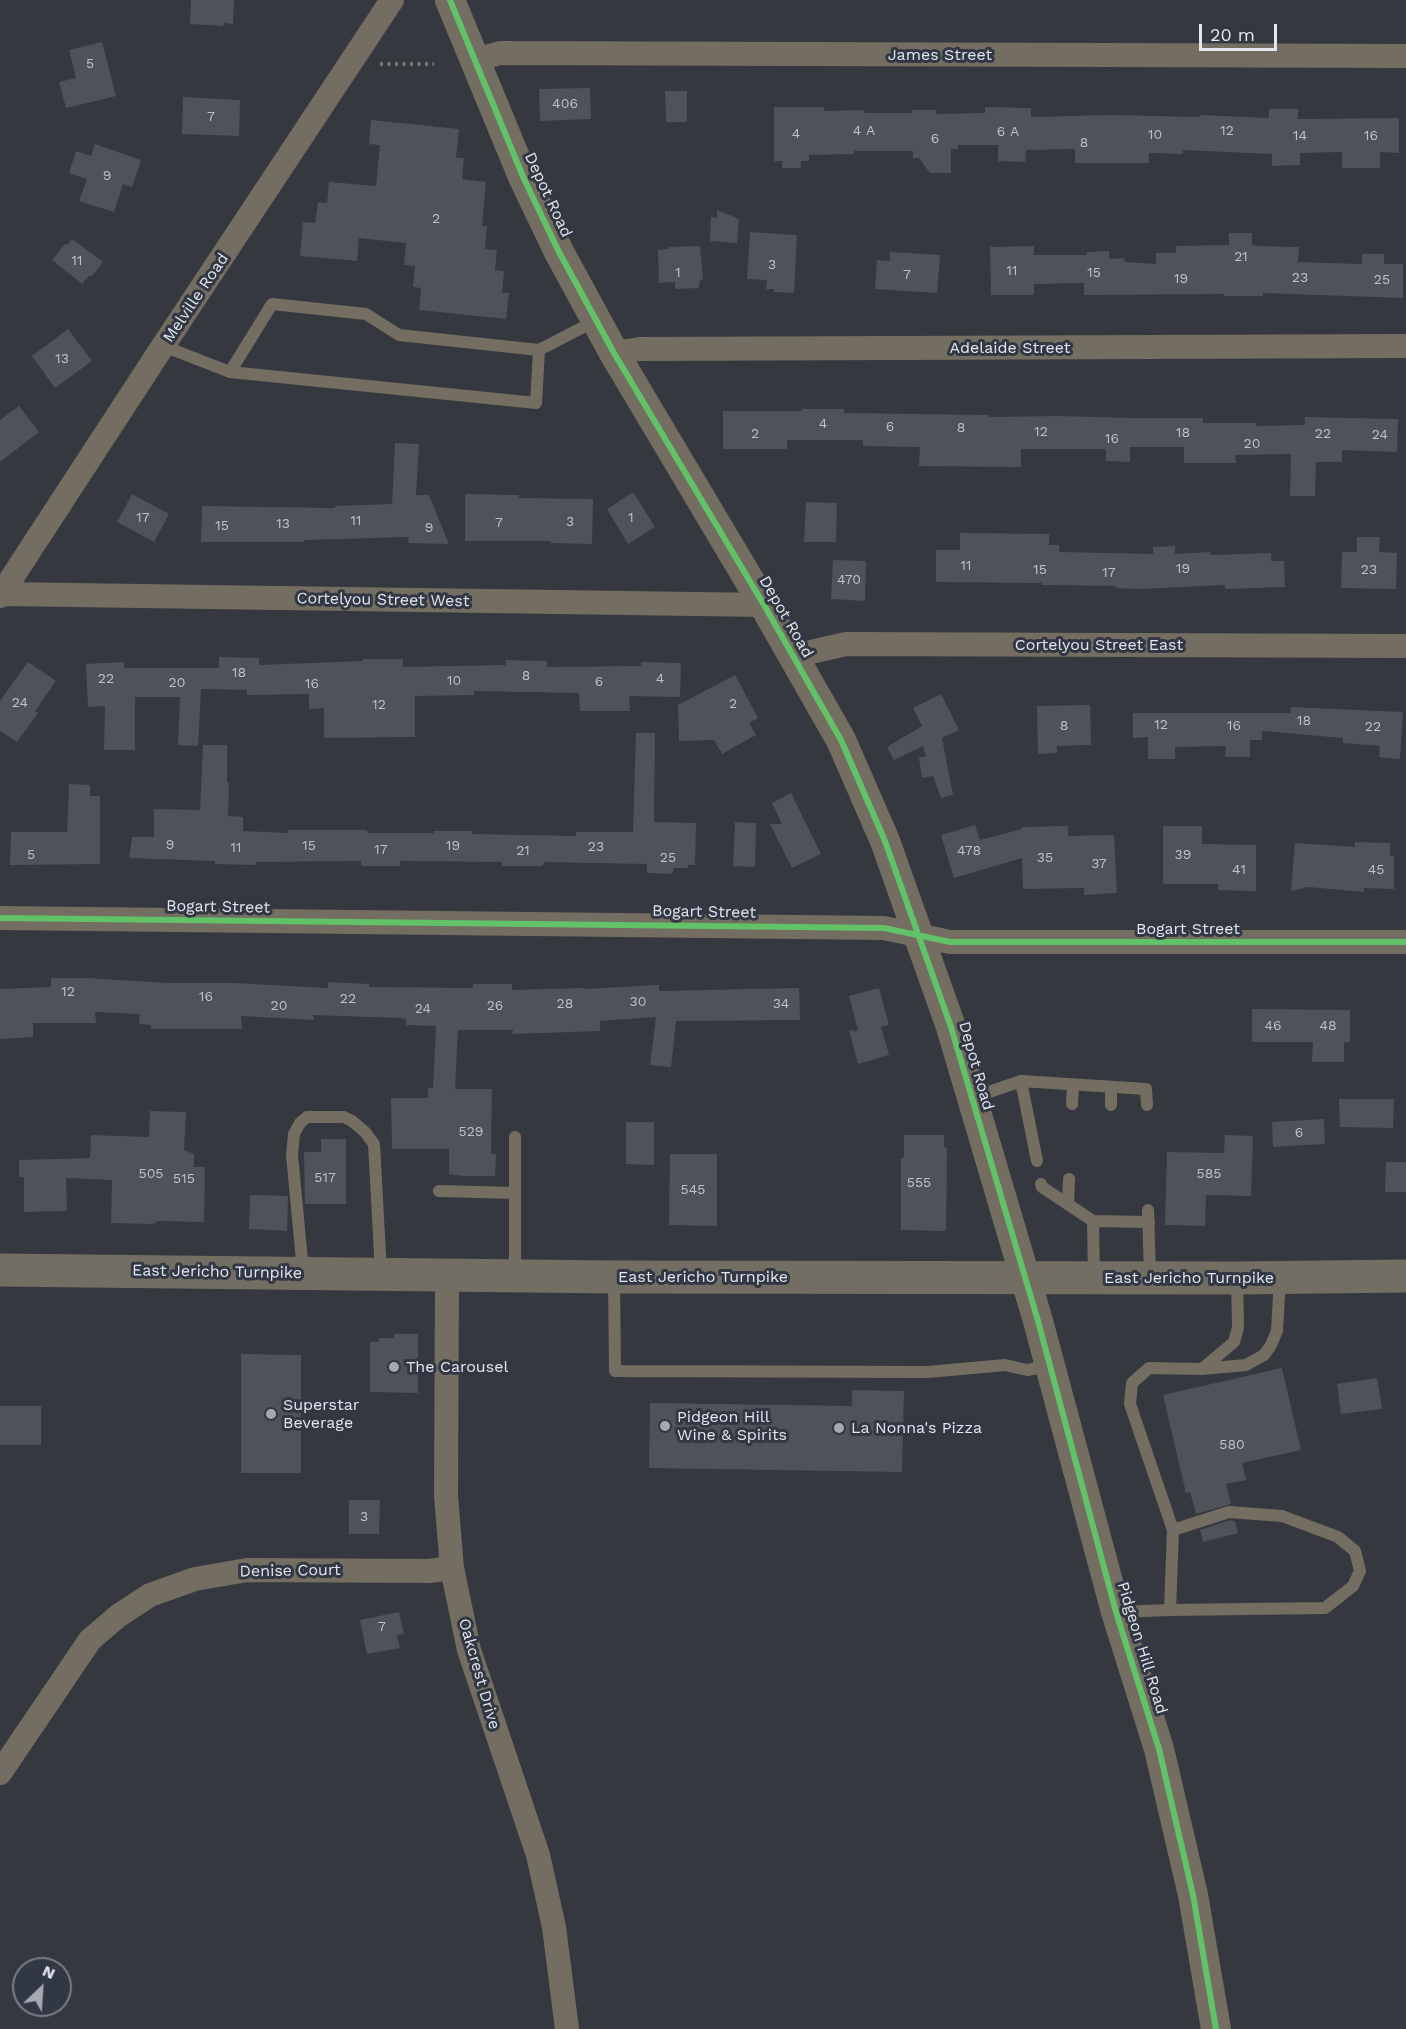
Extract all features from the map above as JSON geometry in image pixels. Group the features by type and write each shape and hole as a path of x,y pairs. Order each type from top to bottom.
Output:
{"main road":[{"name":"East Jericho Turnpike","path":"0,1270 614,1277 1280,1278 1406,1276"}],"street":[{"name":"Melville Road","path":"1,595 392,0"},
{"name":"Depot Road","path":"450,0 524,179 559,252 614,353 764,605 841,740 885,841 951,1027 1025,1278"},
{"name":"James Street","path":"475,60 500,53 1406,56"},
{"name":"Adelaide Street","path":"614,353 640,349 1406,346"},
{"name":"Cortelyou Street West","path":"1,595 764,605"},
{"name":"Cortelyou Street East","path":"793,656 846,644 1406,646"},
{"name":"Bogart Street","path":"0,918 884,928 951,942 1406,942"},
{"name":"Oakcrest Drive","path":"447,1275 446,1496 452,1568 469,1650 538,1855 554,1928 567,2029"},
{"name":"Pidgeon Hill Road","path":"1025,1278 1116,1612 1159,1749 1193,1895 1216,2029"},
{"name":"Denise Court","path":"0,1773 90,1640 118,1616 150,1595 195,1579 247,1569 429,1571 452,1568"}],"lane":[{"path":"230,372 272,304 366,315 399,335 539,350 596,321"},
{"path":"163,346 230,372 536,403 539,350"},
{"path":"1021,1081 1036,1161"},
{"path":"971,1098 1021,1081 1146,1089 1147,1105"},
{"path":"1072,1104 1073,1085"},
{"path":"1111,1087 1111,1105"},
{"path":"303,1274 292,1155 294,1134 300,1123 307,1117 344,1117 365,1132 374,1144 381,1275"},
{"path":"515,1137 515,1275"},
{"path":"1068,1204 1069,1179"},
{"path":"1041,1184 1042,1187 1093,1221 1112,1217 1149,1216 1150,1278"},
{"path":"439,1191 515,1193"},
{"path":"1093,1221 1094,1278"},
{"path":"614,1277 615,1371 928,1372 1005,1365 1027,1370 1049,1366"},
{"path":"1202,1369 1234,1342 1238,1328 1237,1278"},
{"path":"1170,1610 1173,1530 1130,1404 1132,1383 1149,1368 1202,1369 1246,1365 1264,1355 1277,1331 1280,1278"},
{"path":"1116,1612 1325,1608 1353,1586 1360,1571 1355,1551 1338,1537 1282,1516 1229,1512 1173,1530"}],"path":[{"path":"380,64 434,64"}],"building":[{"path":"191,0 234,0 233,24 224,23 223,26 190,24"},
{"path":"102,42 116,96 66,108 59,82 76,78 69,50"},
{"path":"590,88 591,119 540,121 539,89"},
{"path":"665,91 687,91 687,122 666,122"},
{"path":"183,97 240,100 239,136 182,134"},
{"path":"774,107 824,107 824,111 864,110 865,113 912,113 912,110 936,110 936,114 985,113 985,107 1031,108 1031,117 1111,115 1199,117 1200,115 1269,118 1269,109 1298,109 1298,119 1399,118 1399,153 1380,152 1380,168 1342,168 1342,152 1300,153 1300,165 1272,166 1272,154 1183,150 1183,154 1149,153 1149,163 1075,163 1075,149 1026,150 1025,162 998,161 998,145 958,145 958,149 951,149 951,173 930,173 919,158 913,158 913,151 854,151 854,154 809,155 809,161 801,161 801,168 782,168 782,161 774,161"},
{"path":"371,120 459,129 456,158 464,158 462,179 486,182 482,226 487,226 485,249 497,250 495,270 504,271 502,293 509,293 506,319 419,310 421,288 413,287 415,266 404,265 406,243 359,238 357,261 300,256 303,222 315,223 318,202 327,203 329,182 376,186 380,145 369,144"},
{"path":"95,144 141,160 132,187 123,184 114,212 79,201 87,179 69,173 76,151 91,156"},
{"path":"717,210 739,219 737,243 710,241 711,217 717,218"},
{"path":"750,232 797,235 794,293 774,292 774,289 766,289 767,280 747,279"},
{"path":"1229,233 1252,233 1252,244 1257,246 1299,247 1298,262 1362,264 1362,254 1384,254 1384,264 1403,264 1403,298 1263,293 1263,296 1084,295 1084,283 1034,284 1034,295 991,295 990,247 1034,246 1034,255 1087,255 1087,252 1109,251 1109,259 1123,258 1126,262 1156,264 1156,253 1176,253 1176,246 1229,245"},
{"path":"72,239 103,262 82,284 52,260"},
{"path":"700,246 703,279 700,280 699,288 675,289 675,282 659,283 658,250 669,247"},
{"path":"890,252 940,255 937,293 875,289 877,260 890,261"},
{"path":"68,329 92,361 55,388 32,356"},
{"path":"19,406 39,432 0,462 0,420"},
{"path":"802,409 844,409 844,413 989,415 989,417 1203,418 1203,423 1256,423 1256,426 1305,425 1305,417 1398,419 1397,452 1342,450 1342,462 1316,462 1315,496 1290,496 1291,454 1235,455 1236,463 1184,463 1184,447 1130,447 1130,462 1106,461 1106,449 1021,449 1021,467 919,466 920,447 863,446 863,440 787,440 787,449 723,449 723,411 802,411"},
{"path":"395,443 419,444 416,495 429,495 449,544 408,543 409,537 304,540 304,542 201,542 202,506 335,508 335,506 392,504"},
{"path":"633,492 655,527 628,544 607,509"},
{"path":"132,494 169,514 154,542 117,522"},
{"path":"465,494 519,495 519,498 593,499 592,544 551,543 551,541 465,541"},
{"path":"806,502 837,503 836,542 804,542"},
{"path":"960,533 1049,534 1049,545 1059,545 1059,552 1153,554 1153,547 1175,546 1175,554 1271,553 1271,561 1284,561 1285,587 1225,589 1225,585 1141,589 1115,588 1116,586 1042,585 1042,583 936,582 936,550 960,550"},
{"path":"1357,537 1380,537 1379,552 1397,553 1396,589 1341,588 1342,552 1357,552"},
{"path":"833,560 866,561 865,601 831,599"},
{"path":"219,657 259,658 259,665 403,659 403,667 506,665 506,660 547,661 547,667 641,666 641,662 681,663 680,697 629,696 630,711 580,711 579,693 474,691 474,695 415,696 415,737 324,738 324,708 309,709 309,694 247,695 247,690 201,689 198,746 178,745 180,697 135,697 135,750 104,750 105,706 88,707 86,664 124,662 124,668 219,668"},
{"path":"28,662 56,681 35,711 38,713 17,742 0,731 0,701"},
{"path":"735,675 758,718 749,723 756,735 722,754 714,740 679,741 678,705"},
{"path":"941,694 959,730 942,738 953,795 941,798 933,776 922,778 919,758 926,756 923,746 894,760 887,747 922,726 913,708"},
{"path":"1090,705 1091,745 1057,746 1057,753 1038,754 1037,706"},
{"path":"1291,707 1403,712 1400,759 1379,757 1380,746 1343,743 1343,738 1262,731 1262,740 1250,740 1250,757 1225,757 1226,746 1175,747 1175,759 1148,759 1148,737 1133,738 1133,713 1290,713"},
{"path":"636,733 655,733 654,822 696,823 695,865 688,865 688,868 674,868 672,874 647,873 647,864 544,862 543,866 502,866 502,862 400,861 400,866 361,866 361,861 256,862 256,865 129,858 132,837 154,837 154,809 200,810 203,745 227,745 228,816 243,817 243,831 288,833 288,830 367,830 368,833 434,833 434,831 472,831 472,834 576,836 576,832 633,832"},
{"path":"69,784 90,785 90,796 100,796 100,864 10,865 11,832 67,832"},
{"path":"791,793 821,854 792,868 770,824 782,824 772,803"},
{"path":"735,822 756,823 755,867 733,866"},
{"path":"975,825 980,840 1022,829 1022,827 1068,826 1068,836 1114,835 1117,893 1084,895 1084,888 1023,889 1022,858 954,878 941,835"},
{"path":"1163,826 1202,826 1202,844 1256,845 1256,891 1218,890 1218,884 1163,884"},
{"path":"1355,842 1390,843 1390,856 1394,856 1394,889 1364,888 1364,892 1308,887 1291,891 1295,843 1355,847"},
{"path":"51,978 328,988 328,982 369,984 369,987 473,988 473,984 512,984 512,990 659,985 659,991 799,988 800,1020 676,1021 671,1067 650,1065 656,1017 600,1021 600,1031 512,1034 513,1030 458,1030 455,1089 492,1089 491,1154 496,1154 495,1176 463,1176 449,1174 449,1149 392,1149 391,1098 428,1098 428,1088 433,1088 436,1026 406,1025 406,1019 401,1018 313,1015 314,1020 241,1016 242,1029 151,1029 151,1025 139,1024 140,1014 95,1012 96,1023 33,1023 33,1037 0,1039 0,989 51,987"},
{"path":"879,988 889,1025 881,1027 889,1055 858,1064 849,1030 858,1031 849,996"},
{"path":"1252,1009 1350,1010 1350,1042 1344,1042 1344,1062 1312,1062 1313,1042 1252,1042"},
{"path":"1339,1099 1394,1099 1393,1128 1340,1127"},
{"path":"150,1111 186,1112 184,1150 194,1154 194,1167 205,1167 204,1222 111,1223 112,1180 66,1178 67,1211 24,1212 24,1177 19,1177 19,1160 90,1158 91,1135 149,1137"},
{"path":"1324,1119 1325,1144 1273,1147 1272,1122"},
{"path":"626,1122 654,1122 654,1165 626,1164"},
{"path":"904,1135 944,1135 944,1147 947,1148 946,1231 901,1230 901,1158 904,1158"},
{"path":"1225,1135 1253,1136 1251,1196 1206,1195 1205,1226 1165,1225 1167,1152 1224,1153"},
{"path":"321,1139 346,1139 346,1204 305,1204 304,1152 321,1152"},
{"path":"670,1154 717,1154 717,1226 669,1225"},
{"path":"1386,1162 1406,1162 1406,1192 1385,1192"},
{"path":"250,1195 288,1196 287,1231 249,1229"},
{"name":"The Carousel","path":"394,1334 418,1334 418,1393 370,1392 370,1342 379,1342 379,1338 394,1338"},
{"name":"Superstar Beverage","path":"241,1354 301,1355 301,1473 241,1473"},
{"path":"1282,1368 1301,1450 1242,1463 1246,1480 1226,1484 1231,1504 1196,1514 1190,1492 1186,1493 1163,1395"},
{"path":"1377,1378 1382,1409 1341,1414 1337,1384"},
{"path":"852,1390 904,1391 902,1472 649,1468 650,1403 852,1406"},
{"path":"0,1406 41,1406 41,1445 0,1445"},
{"path":"349,1500 380,1500 379,1534 349,1534"},
{"path":"1230,1520 1235,1521 1238,1533 1203,1542 1200,1530"},
{"path":"399,1612 404,1634 397,1635 400,1648 367,1654 360,1620"}],"cycle path":[{"path":"450,0 524,179 559,252 614,353 764,605 841,740 885,841 951,1027 1038,1321 1116,1612 1159,1749 1193,1895 1216,2029"},
{"path":"0,918 884,928 950,942 1406,942"}],"place":[{"name":"The Carousel","path":"394,1367"},
{"name":"Superstar Beverage","path":"271,1414"},
{"name":"Pidgeon Hill Wine & Spirits","path":"665,1426"},
{"name":"La Nonna's Pizza","path":"839,1428"}]}
